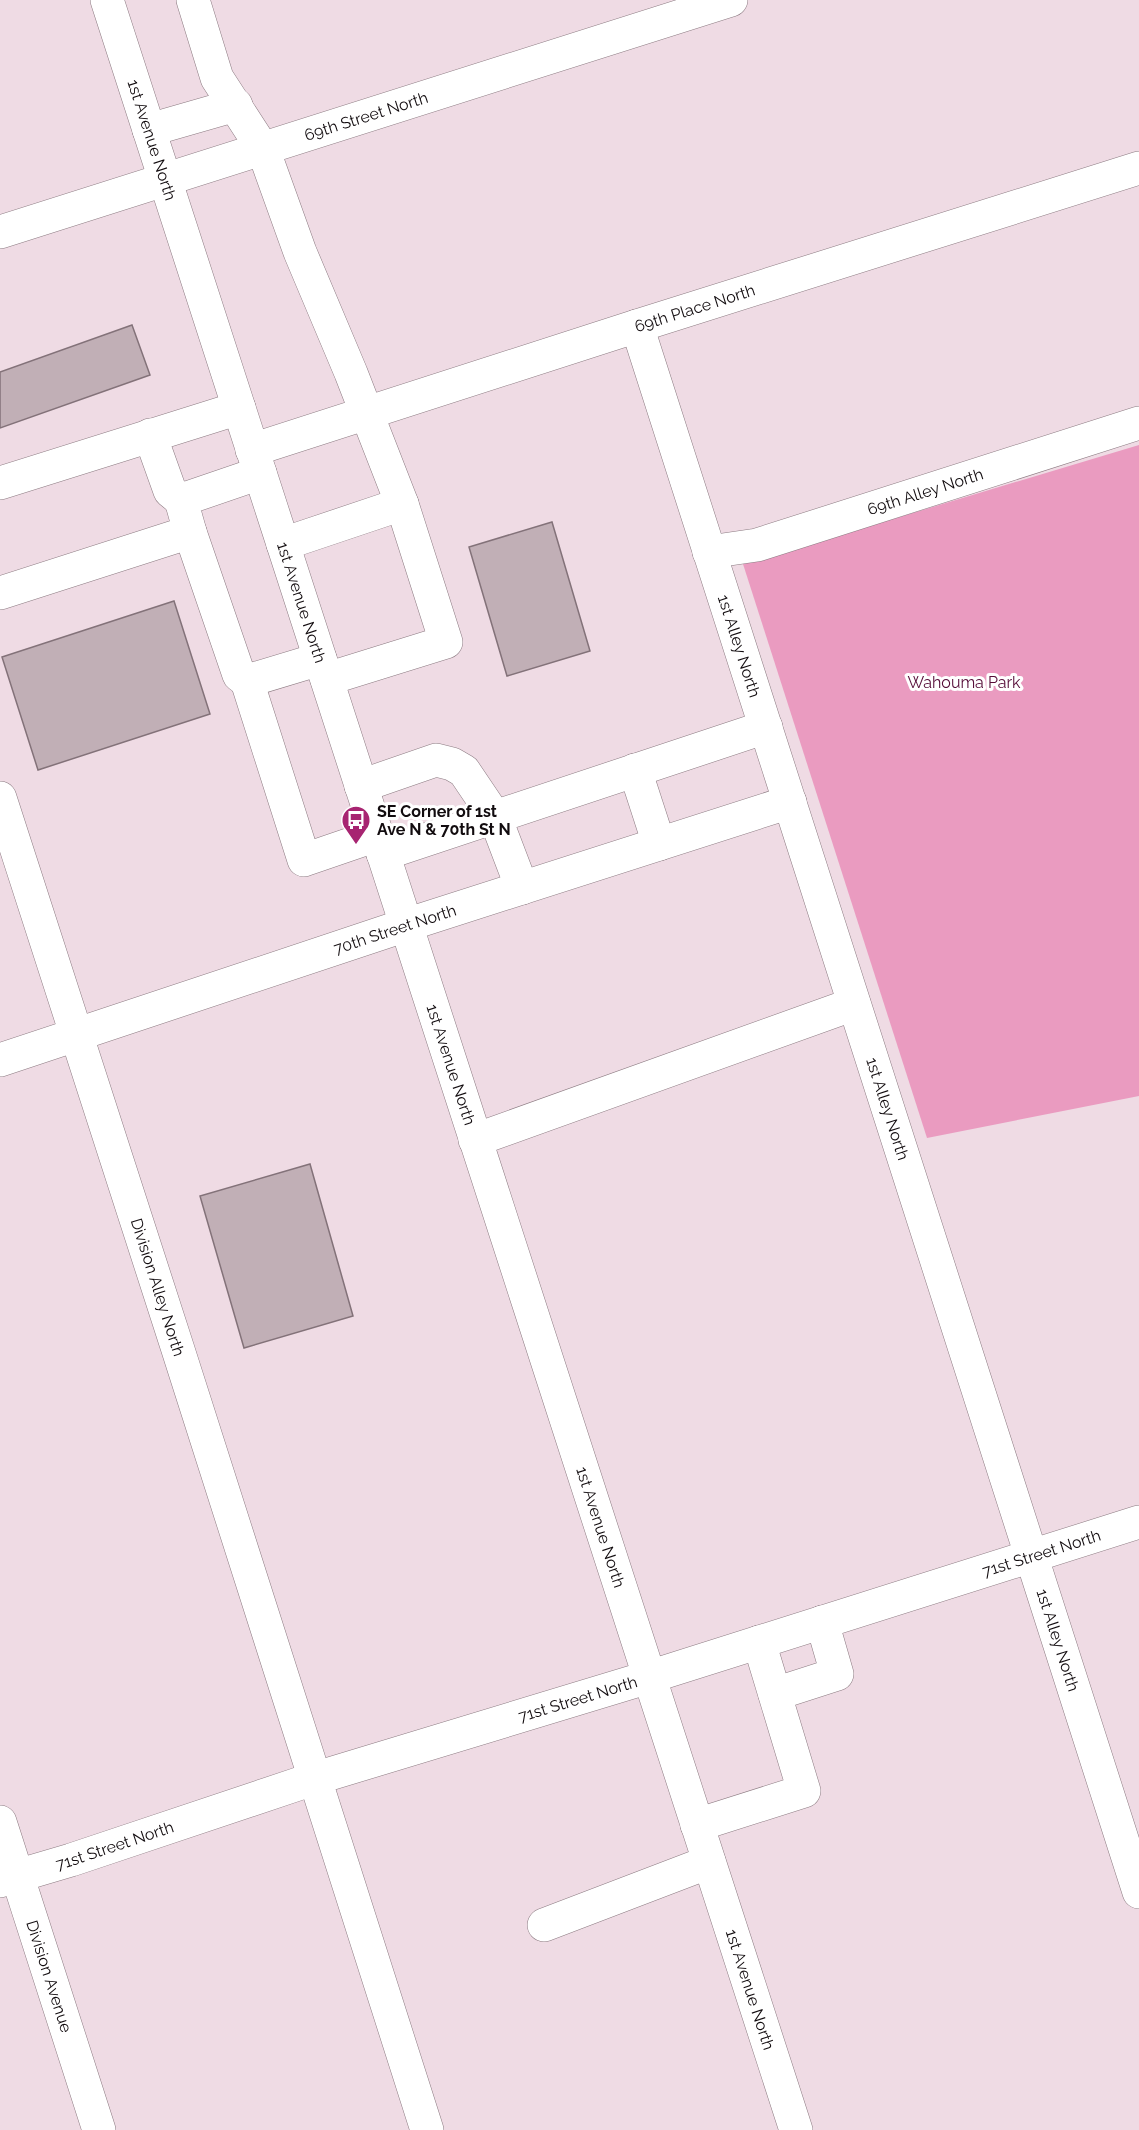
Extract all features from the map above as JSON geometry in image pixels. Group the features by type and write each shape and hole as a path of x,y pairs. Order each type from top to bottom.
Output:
{"street":[{"name":"1st Avenue North","path":"107,0 796,2130"},
{"path":"193,0 218,78 263,149 300,252 351,373 402,504 446,642 323,669 247,681"},
{"name":"69th Street North","path":"0,232 730,0"},
{"path":"149,130 236,105"},
{"name":"69th Place North","path":"181,500 256,462 366,414 1139,168"},
{"name":"1st Alley North","path":"637,326 1139,1892"},
{"path":"0,483 239,408"},
{"name":"69th Alley North","path":"709,552 757,545 1139,423"},
{"path":"150,435 170,491 181,500 239,675 247,681 304,860 495,817 766,727"},
{"path":"283,544 402,504"},
{"path":"0,593 190,532"},
{"path":"361,786 436,760 452,764 464,771 495,817 522,888"},
{"path":"634,770 659,844"},
{"name":"Division Alley North","path":"0,798 78,1034 313,1779 428,2130"},
{"name":"70th Street North","path":"0,1060 406,925 790,802"},
{"path":"475,1140 854,1004"},
{"name":"71st Street North","path":"9,1878 313,1779 649,1677 1139,1522"},
{"path":"775,1694 837,1674 822,1622"},
{"path":"697,1825 804,1791 759,1641"},
{"name":"Division Avenue","path":"0,1822 9,1878 99,2130"},
{"path":"544,1925 709,1862"}],"green space":[{"name":"Wahouma Park","path":"1139,445 1139,1096 927,1138 743,564"}],"building":[{"path":"132,325 150,375 0,428 0,372"},
{"path":"552,522 590,651 507,676 469,547"},
{"path":"174,601 210,714 38,770 2,657"},
{"path":"310,1164 353,1316 244,1348 200,1196"}],"place":[{"name":"SE Corner of 1st Ave N & 70th St N","path":"356,846"}]}
